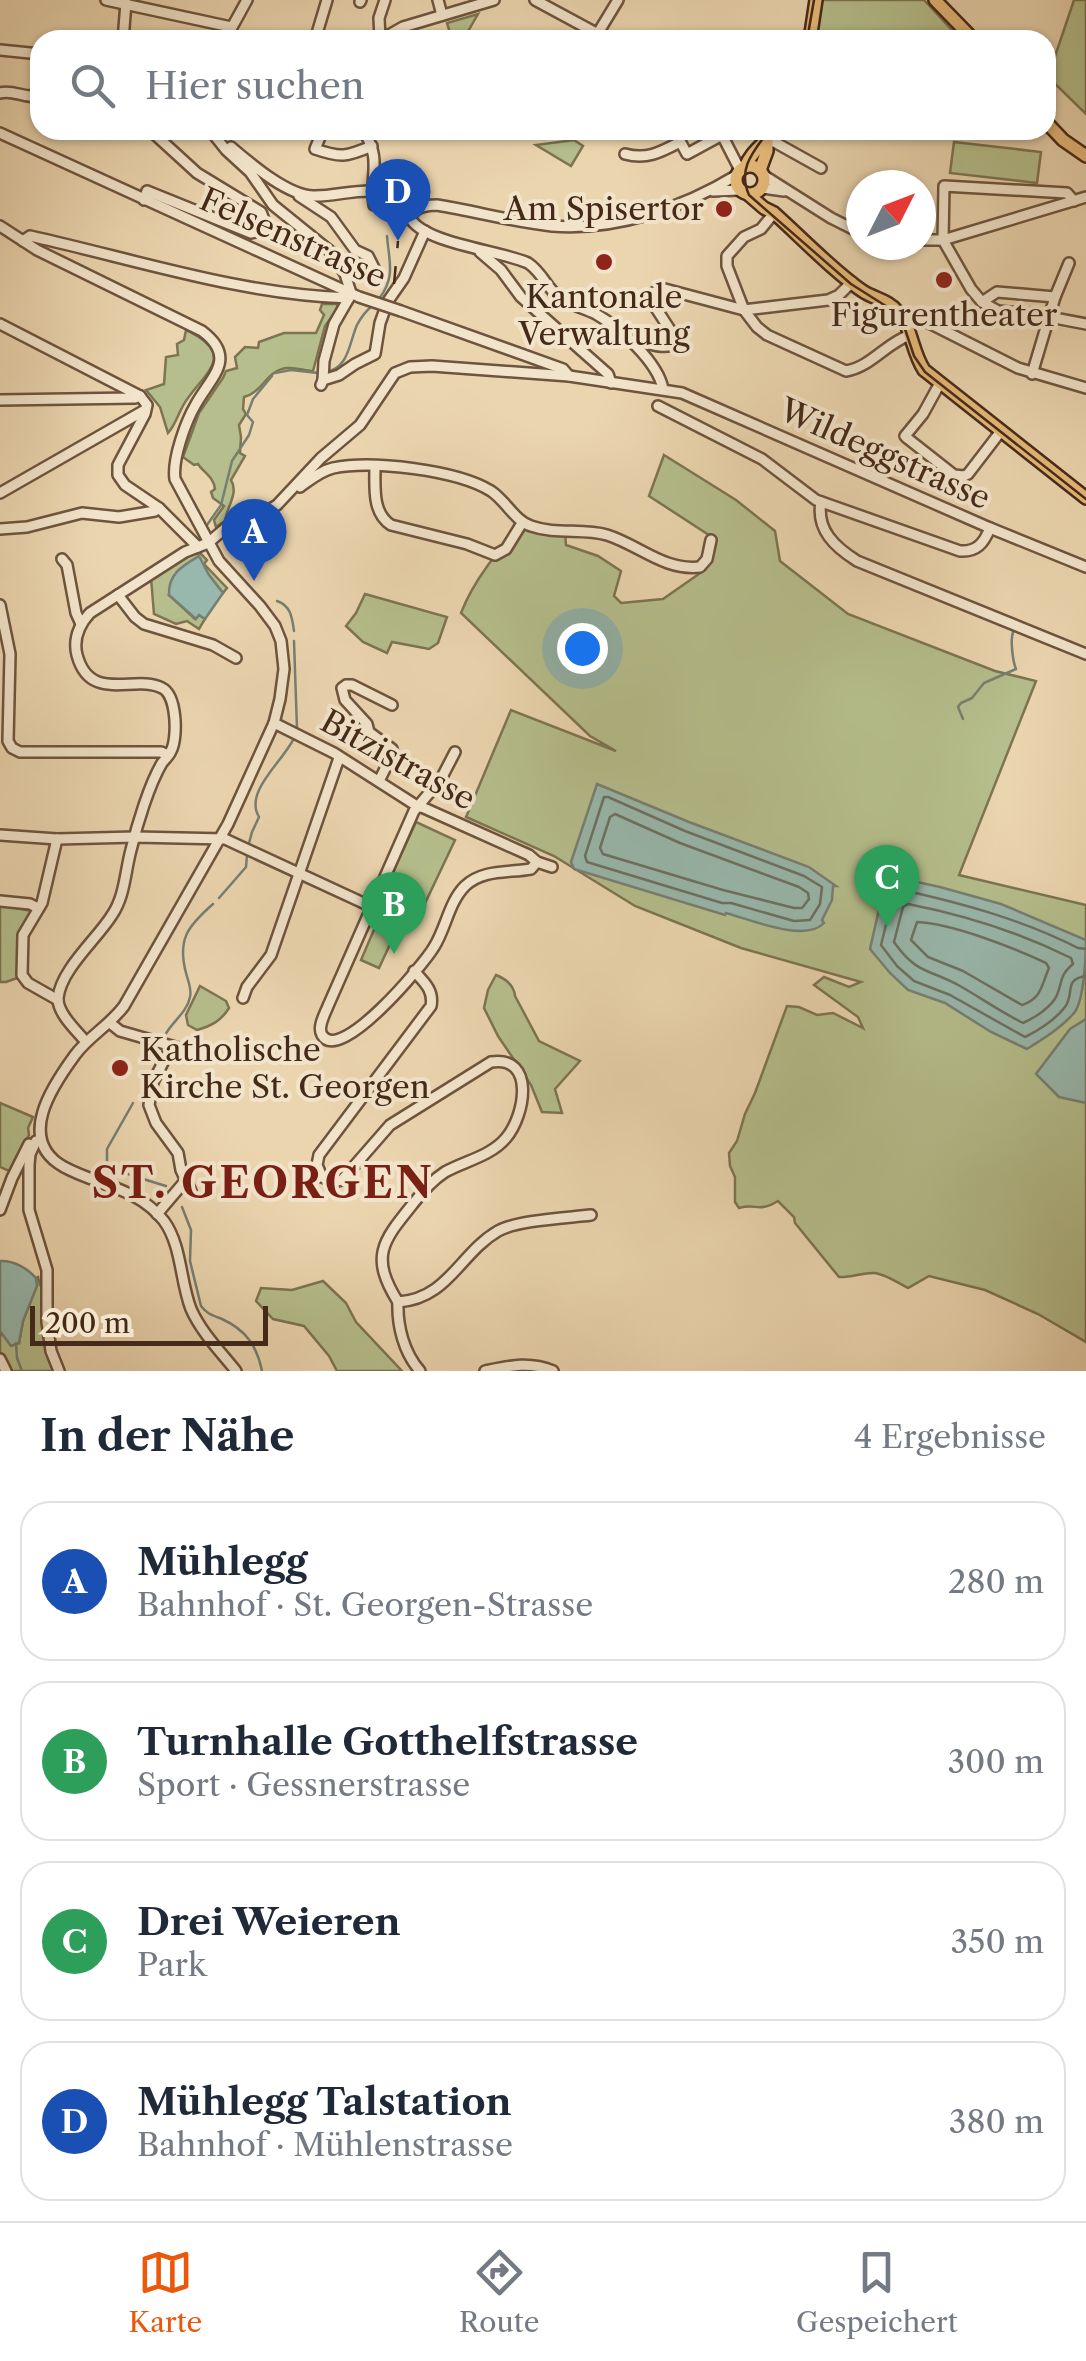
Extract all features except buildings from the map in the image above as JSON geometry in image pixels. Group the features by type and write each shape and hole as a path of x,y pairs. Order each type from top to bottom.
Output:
{"main road":[{"path":"812,30 816,0"},
{"path":"935,0 964,30"},
{"path":"1056,133 1086,156"},
{"path":"755,185 736,183 753,152 767,140"},
{"path":"755,185 769,140"},
{"path":"741,171 753,166 764,208 864,292 893,307 905,322 924,370 1086,498"}],"street":[{"path":"106,0 231,26"},
{"path":"229,30 246,0"},
{"path":"319,30 327,0"},
{"path":"380,30 384,0"},
{"path":"438,0 442,14"},
{"path":"397,30 494,0"},
{"path":"535,0 552,4 593,30"},
{"path":"600,30 618,0"},
{"path":"123,30 126,3"},
{"path":"0,50 30,53"},
{"path":"0,93 30,97"},
{"name":"Felsenstrasse","path":"0,133 353,296 563,369 568,376"},
{"path":"144,200 147,191 251,233 260,231 265,222 262,212 198,173 161,140"},
{"path":"219,140 332,217 355,250 368,256 379,278"},
{"path":"219,140 250,172 273,205 331,252 353,296"},
{"path":"318,140 315,148 336,156 372,146"},
{"path":"368,140 376,174 373,201 378,208 410,218 425,231 528,263 540,272 558,297 600,316 632,343 657,371 663,389"},
{"path":"625,154 640,158 680,142 686,154 713,140"},
{"path":"710,191 741,171 725,140"},
{"path":"775,140 821,168"},
{"path":"410,218 413,211 437,205 549,225 594,226 635,218 710,191 755,185 791,193 846,226"},
{"path":"1074,200 1068,193 944,186 943,240 971,289 982,302 999,312 1086,324"},
{"path":"298,194 373,191"},
{"path":"936,240 1086,198"},
{"path":"774,213 727,256 727,266 744,310 757,327 846,370 859,368 901,338 910,336"},
{"path":"2,231 196,328 214,342 219,368 192,410 174,472 203,544"},
{"path":"353,296 334,324 322,377 339,375 375,354 388,301 404,278 425,231"},
{"path":"22,241 30,236 263,290 353,296"},
{"path":"479,249 521,297 610,376 611,383"},
{"path":"1032,374 1054,297 1069,263"},
{"path":"632,343 666,347 675,342 652,302 657,289 744,310 828,300 852,282"},
{"path":"982,302 997,292 1054,297"},
{"path":"905,322 911,319 936,326 1032,374 1086,388"},
{"path":"0,324 146,400 147,408 117,470 125,485 203,544 266,614 278,634 284,669 274,722 220,839 129,1000 110,1024 86,1042 42,1111 39,1140 28,1166 29,1210 47,1270 50,1351 59,1371"},
{"path":"86,1042 58,1000 77,958 118,905 135,837 158,771 174,744 174,707 170,695 156,686 111,685 93,678 80,664 76,651 81,624 90,613 228,526 268,511 360,426 392,377 404,368 432,366 568,376"},
{"name":"Wildeggstrasse","path":"568,376 663,389 694,398 1086,567"},
{"path":"940,382 906,438 954,475 964,476 1002,431"},
{"path":"0,400 140,396"},
{"path":"658,406 762,459 821,502 960,551 978,548 990,528"},
{"path":"0,493 147,408"},
{"path":"294,489 329,470 375,466 416,469 470,481 496,494 522,523 548,531 609,536 672,565 702,566 712,540"},
{"path":"375,466 378,511 386,522 396,526 495,555 506,549 522,523"},
{"path":"821,502 819,518 825,532 857,561 1086,654"},
{"path":"0,529 27,527 82,513 119,517 159,508"},
{"path":"62,559 67,565 81,624"},
{"path":"118,595 144,624 213,645 236,658"},
{"path":"0,605 10,654 8,741 12,748 20,752 168,755"},
{"path":"380,781 392,749 369,732 367,724 345,700 342,688 352,685 392,704"},
{"name":"Bitzistrasse","path":"274,722 334,753 416,806 552,867"},
{"path":"455,752 442,779 416,806 320,1030 323,1037 331,1042 378,1013 431,952 465,886 487,874 531,870 537,862"},
{"path":"243,998 271,955 339,758"},
{"path":"0,835 220,839 372,907"},
{"path":"56,839 44,897 23,935 22,975 28,984 58,1000"},
{"path":"0,901 38,908"},
{"path":"414,971 429,988 431,1006 319,1155 317,1165 322,1177 334,1182 342,1180 390,1125 491,1062 505,1061 515,1068 523,1094 517,1122 501,1143 433,1181 388,1235 383,1247 382,1262 398,1302 404,1342 420,1371"},
{"path":"110,1024 196,1053"},
{"path":"157,1214 179,1188 178,1154 156,1123 149,1105 153,1082 171,1047"},
{"path":"0,1210 28,1145 39,1140"},
{"path":"39,1140 62,1165 120,1188 157,1214 173,1239 196,1320 236,1371"},
{"path":"179,1188 191,1191"},
{"path":"398,1302 434,1291 500,1230 591,1214"},
{"path":"0,1359 6,1371"},
{"path":"485,1371 526,1364 552,1371"}],"green space":[{"path":"821,0 924,0 952,30 816,30"},
{"path":"1074,0 1086,0 1086,114 1056,85 1056,53"},
{"path":"478,14 469,30 449,30 447,23"},
{"path":"574,140 583,146 571,166 536,145"},
{"path":"954,142 1041,152 1037,183 950,173"},
{"path":"322,304 338,304 325,326 313,371 280,370 244,397 246,414 239,425 240,453 245,456 231,480 233,495 225,521 216,527 214,520 224,506 213,498 213,481 198,464 183,457 199,413 226,371 237,368 235,357 245,347 258,348 259,342 284,333 316,333 324,315 320,310"},
{"path":"186,330 210,347 213,362 168,433 160,407 146,390 164,384 166,357 178,355 177,344 184,340"},
{"path":"664,455 736,500 775,531 780,561 848,614 995,671 1036,681 959,875 1086,905 1086,1342 985,1290 929,1276 908,1288 875,1273 839,1277 778,1201 739,1208 735,1202 735,1177 729,1153 737,1141 787,1006 817,1015 833,1013 863,1028 858,1017 814,985 824,977 849,987 861,982 741,948 635,906 554,856 466,817 511,710 616,751 590,736 461,613 473,588 522,523 565,532 566,545 598,556 621,571 614,596 621,603 663,599 706,569 715,539 649,496"},
{"path":"200,553 207,560 204,564 227,588 223,593 209,575 169,595 195,619 199,615 205,619 199,629 187,621 176,624 154,614 151,578 184,557"},
{"path":"365,594 447,617 438,643 429,649 392,642 387,653 363,642 346,626"},
{"path":"416,822 455,840 418,918 380,900"},
{"path":"0,905 32,911 22,931 20,977 6,982 0,982"},
{"path":"379,918 398,927 379,968 361,960"},
{"path":"496,975 511,986 539,1041 580,1061 555,1089 562,1113 542,1112 531,1085 484,1008"},
{"path":"200,986 226,1001 229,1008 215,1022 197,1030 188,1025 186,1015"},
{"path":"0,1103 33,1117 29,1135 9,1171 0,1167"},
{"path":"38,1277 40,1285 44,1285 56,1371 0,1371 0,1331 19,1343"},
{"path":"323,1281 402,1371 337,1371 304,1326 273,1319 256,1301 261,1288 292,1290"}],"water":[{"path":"199,556 223,593 205,619 199,615 196,619 169,595 174,576"},
{"path":"597,784 809,867 836,886 824,923 804,931 778,928 574,869 571,862"},
{"path":"890,876 1001,904 1086,940 1082,989 1074,1013 1027,1049 945,1003 908,990 870,949"},
{"path":"1086,1019 1086,1103 1059,1097 1036,1074 1070,1029"},
{"path":"0,1261 20,1265 36,1278 19,1343 11,1346 0,1331"}],"waterway":[{"path":"379,299 390,276 387,236"},
{"path":"326,372 344,360 357,325 373,305"},
{"path":"275,373 318,373"},
{"path":"207,525 221,505 232,461 249,435 253,422 247,415 253,399 272,376"},
{"path":"277,601 288,609 294,631"},
{"path":"963,719 958,707 961,703 972,698 984,683 1016,669 1013,632"},
{"path":"294,641 297,729"},
{"path":"248,847 259,817 256,807 261,786 295,736"},
{"path":"219,898 246,867 247,855"},
{"path":"164,1037 190,997 184,942 197,919 213,904"},
{"path":"133,1103 107,1149 107,1162 130,1175 166,1186"},
{"path":"182,1207 191,1230 190,1261 201,1306 244,1334 262,1371"},
{"path":"16,1343 22,1371"}],"tram line":[{"path":"809,30 814,0"},
{"path":"762,140 746,168 749,195 851,284 897,313 914,356 925,372 1086,499"}],"railway":[{"path":"394,284 398,241"}],"place":[{"name":"Am Spisertor","path":"724,209"},
{"name":"Mühlegg Talstation","path":"398,241"},
{"name":"Kantonale Verwaltung","path":"604,262"},
{"name":"Figurentheater","path":"944,280"},
{"name":"Mühlegg","path":"254,581"},
{"name":"Drei Weieren","path":"887,927"},
{"name":"Turnhalle Gotthelfstrasse","path":"394,954"},
{"name":"Katholische Kirche St. Georgen","path":"120,1068"}],"district":[{"name":"ST. GEORGEN","path":"263,1183"}]}
